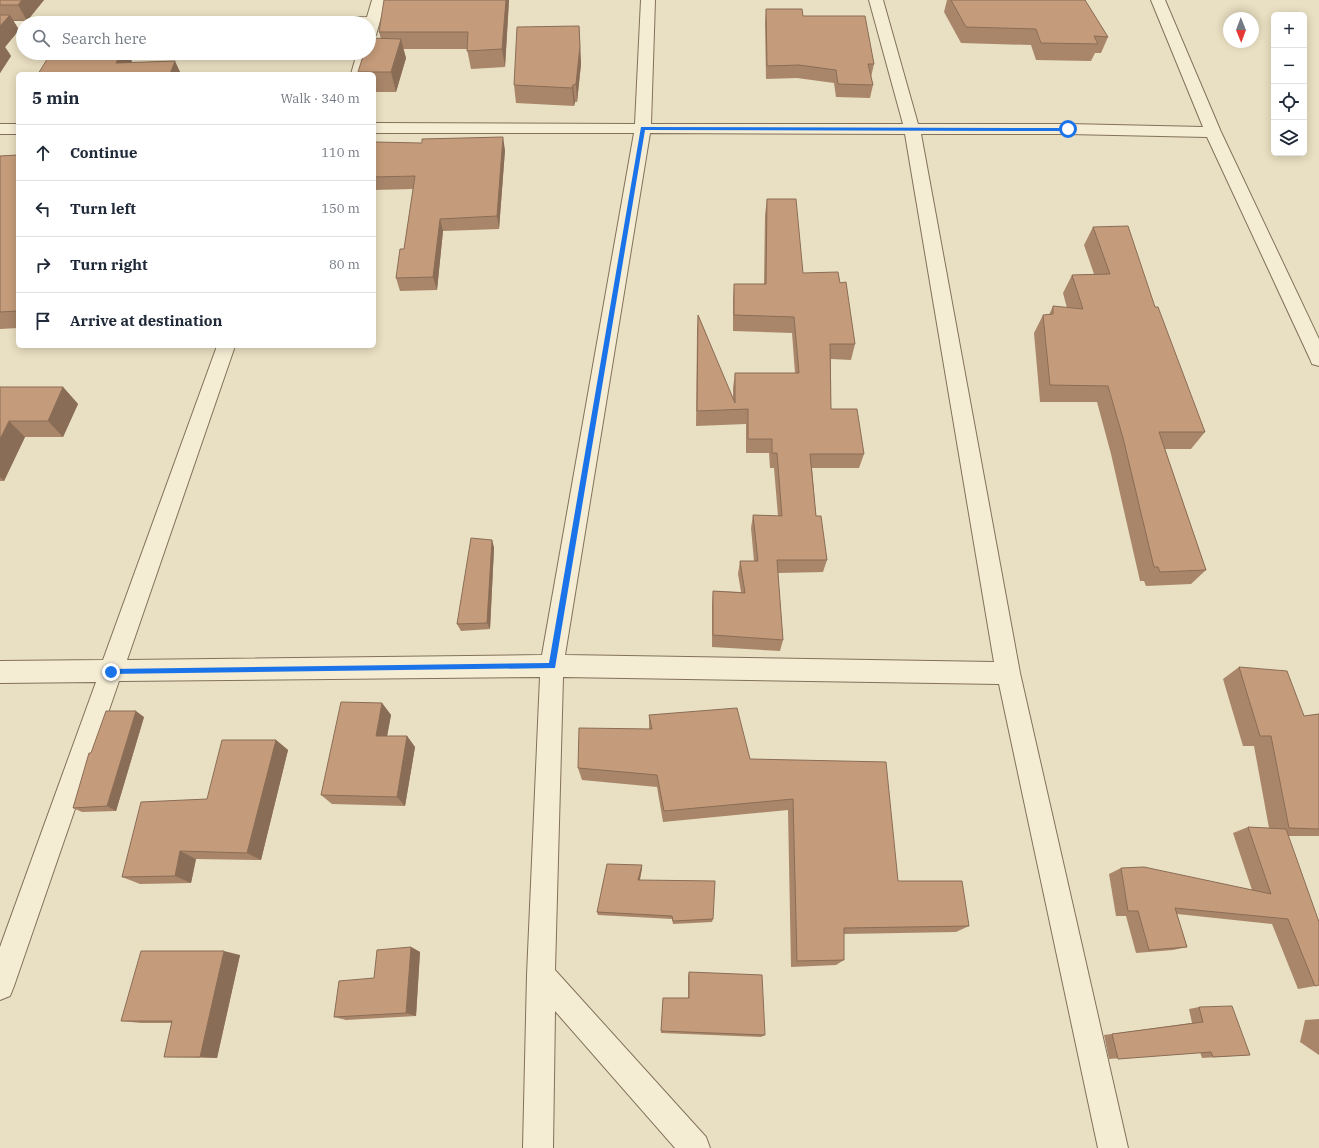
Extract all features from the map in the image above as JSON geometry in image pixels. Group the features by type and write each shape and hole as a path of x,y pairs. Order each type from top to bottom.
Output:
{"street":[{"path":"374,16 379,0"},
{"path":"538,1148 541,975 552,666 643,128 648,0"},
{"path":"876,0 912,129 1008,673 1113,1148"},
{"path":"1158,0 1213,132 1319,359"},
{"path":"0,25 16,25"},
{"path":"359,72 362,60"},
{"path":"376,128 912,129 1213,132"},
{"path":"0,986 225,348"},
{"path":"0,672 111,672 552,666 1008,673"},
{"path":"541,975 696,1148"}],"building":[{"path":"0,0 22,0 18,5 0,5"},
{"path":"384,0 506,0 502,49 467,51 468,32 379,32"},
{"path":"951,0 1085,0 1108,37 1094,36 1098,44 1041,43 1036,29 966,27"},
{"path":"766,9 802,9 803,16 865,16 874,64 868,64 873,85 838,84 836,70 799,65 767,66"},
{"path":"0,15 10,15 0,26"},
{"path":"579,26 580,46 576,84 573,85 572,88 514,85 517,27"},
{"path":"376,38 401,39 391,72 358,72 362,60 376,60"},
{"path":"47,60 118,60 116,63 175,61 171,72 39,72"},
{"path":"503,137 497,216 440,219 433,277 396,278 400,249 404,249 415,176 376,177 376,142 422,143 422,139"},
{"path":"16,155 16,311 0,312 0,156"},
{"path":"767,199 796,199 803,273 838,272 840,283 846,282 855,344 830,344 831,409 857,409 864,454 810,454 816,516 821,516 827,560 777,560 783,640 713,635 713,591 745,593 740,561 758,561 753,515 782,516 777,453 772,453 772,439 748,439 748,409 697,411 698,315 735,403 735,373 799,373 794,317 734,315 734,284 766,284"},
{"path":"1128,226 1155,307 1158,307 1205,432 1159,432 1206,570 1160,572 1158,567 1154,567 1123,438 1108,386 1050,385 1043,315 1053,314 1053,306 1083,309 1072,275 1110,274 1093,227"},
{"path":"0,387 63,387 48,421 9,421 0,439"},
{"path":"471,538 492,540 487,623 457,624"},
{"path":"1239,667 1287,671 1304,716 1319,714 1319,829 1289,828 1271,736 1260,736"},
{"path":"341,702 382,703 376,736 407,736 397,797 321,795"},
{"path":"737,708 750,759 886,762 898,881 962,881 969,926 844,928 844,960 797,961 793,799 664,811 657,775 578,768 579,728 652,729 649,715"},
{"path":"106,711 136,711 107,806 73,808 89,753 91,753"},
{"path":"222,740 276,740 247,853 180,851 175,876 122,877 141,802 207,799"},
{"path":"1248,827 1286,829 1319,922 1319,985 1315,986 1288,919 1175,908 1187,947 1149,950 1138,911 1128,911 1121,868 1144,867 1271,894"},
{"path":"607,864 642,865 638,880 715,881 713,919 673,921 672,916 597,912"},
{"path":"411,947 406,1013 334,1017 339,981 374,978 377,950"},
{"path":"141,951 224,951 200,1057 164,1057 172,1021 121,1021"},
{"path":"689,972 762,975 765,1035 661,1031 663,998 689,998"},
{"path":"1232,1006 1250,1055 1213,1057 1211,1052 1118,1059 1112,1034 1203,1022 1199,1007"}],"route":[{"path":"111,672 552,666 643,128 1068,129"}]}
